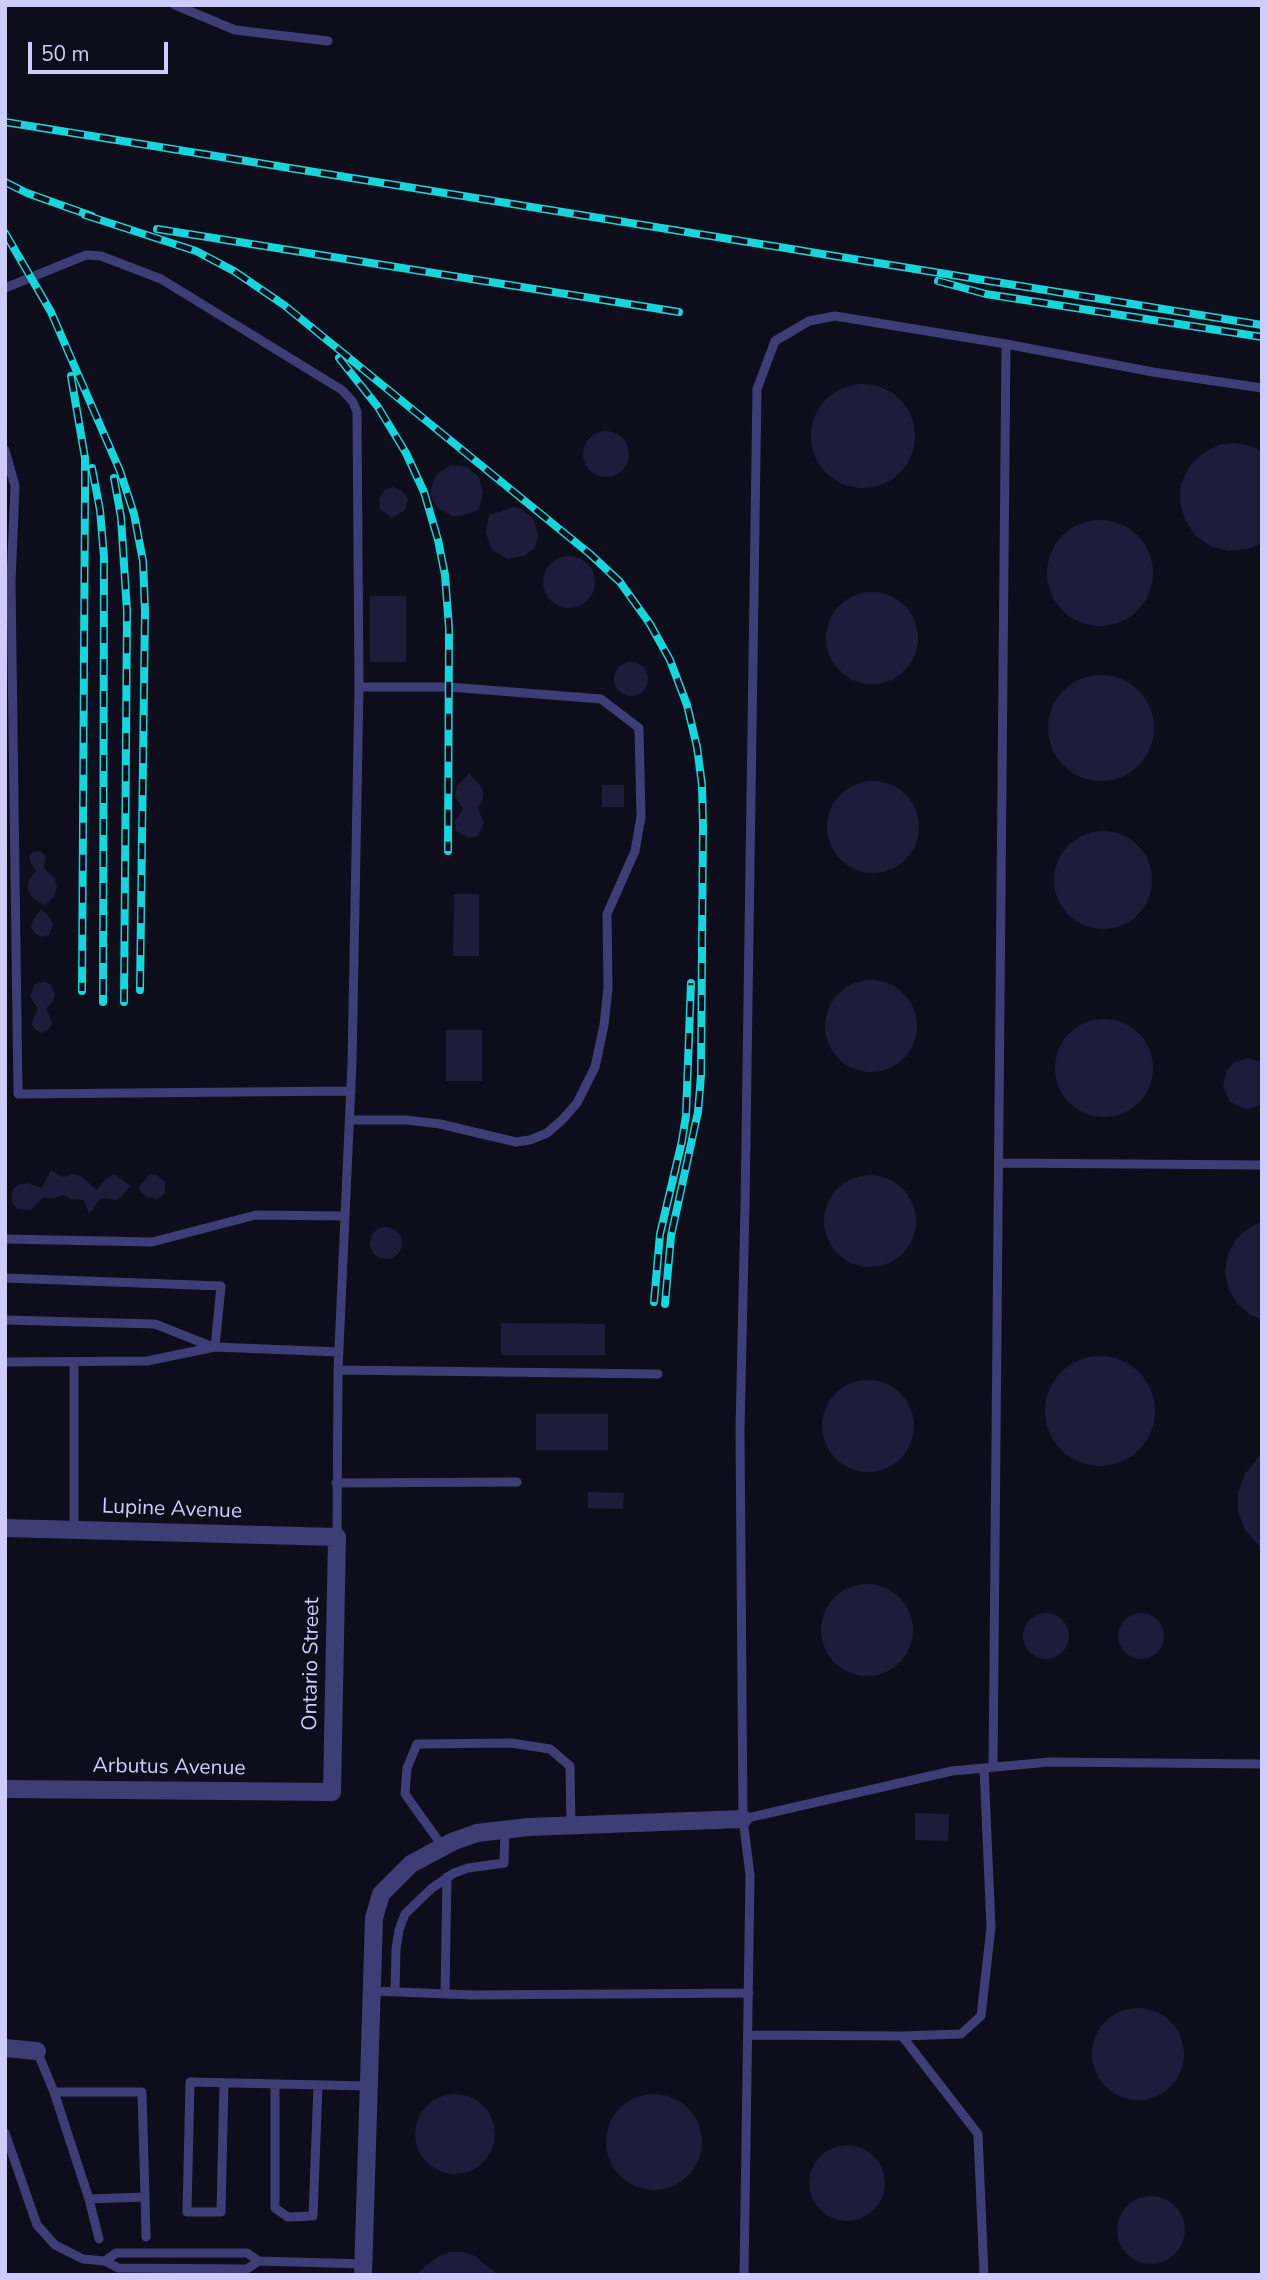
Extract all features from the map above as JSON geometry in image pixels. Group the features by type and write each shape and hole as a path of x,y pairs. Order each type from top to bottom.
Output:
{"street":[{"name":"Lupine Avenue","path":"5,1528 337,1537"},
{"name":"Ontario Street","path":"332,1792 337,1537"},
{"name":"Arbutus Avenue","path":"5,1788 332,1792"},
{"path":"363,2269 374,1918 381,1894 411,1864 477,1833 570,1826 743,1819"},
{"path":"5,2048 37,2051"}],"lane":[{"path":"175,5 235,30 328,41"},
{"path":"5,288 86,255 100,256 161,279 342,390 357,412 359,687 351,1091 338,1370 337,1537"},
{"path":"744,2275 750,1875 743,1819 740,1430 757,389 775,341 809,321 835,316 1153,372 1262,388"},
{"path":"748,2035 961,2034 981,2016 991,1927 988,1768 999,1163 1006,344"},
{"path":"5,450 15,486 10,582 18,1094"},
{"path":"349,1120 440,1124 516,1142 547,1133 562,1120 577,1102 594,1067 604,1025 608,988 607,914 635,851 641,817 639,728 601,699 449,687 359,687"},
{"path":"5,1094 351,1091"},
{"path":"999,1163 1262,1165"},
{"path":"5,1239 152,1242 256,1216 345,1216"},
{"path":"5,1278 221,1286 215,1347"},
{"path":"5,1320 155,1324 215,1347"},
{"path":"5,1362 147,1361 215,1347 339,1352"},
{"path":"74,1363 74,1530"},
{"path":"338,1370 658,1374"},
{"path":"336,1483 517,1482"},
{"path":"443,1847 405,1794 407,1768 417,1744 511,1743 550,1749 570,1766 570,1826"},
{"path":"743,1819 952,1771 1049,1762 1262,1764"},
{"path":"395,1992 396,1949 405,1914 423,1895 447,1877 468,1868 504,1863 505,1830"},
{"path":"445,1993 447,1877"},
{"path":"372,1991 749,1993"},
{"path":"902,2036 978,2134 984,2275"},
{"path":"37,2051 54,2092 89,2199 99,2239"},
{"path":"224,2083 221,2212 187,2212 190,2082 369,2086"},
{"path":"275,2084 275,2208 288,2217 313,2216 318,2085"},
{"path":"54,2092 142,2092 146,2237"},
{"path":"5,2133 37,2225 55,2245 83,2259 105,2261 118,2268 247,2269 259,2261"},
{"path":"89,2199 145,2197"},
{"path":"105,2261 117,2253 247,2253 259,2261 363,2269"}],"building":[{"path":"863,384 883,388 900,399 911,416 915,436 911,456 900,473 883,484 863,488 843,484 826,473 815,456 811,436 815,416 826,399 843,388"},
{"path":"606,431 623,437 629,454 623,471 606,477 589,471 583,454 589,437"},
{"path":"1235,443 1251,446 1262,452 1262,543 1247,549 1228,551 1210,546 1195,535 1185,520 1180,502 1181,484 1189,467 1202,454 1219,445"},
{"path":"451,465 467,467 479,477 483,493 479,510 452,516 437,507 430,495 433,482 437,474"},
{"path":"393,487 401,490 408,499 405,510 392,518 380,509 379,499 384,490"},
{"path":"514,507 522,509 534,520 538,535 535,548 524,556 507,559 492,550 486,534 489,515"},
{"path":"1100,520 1120,524 1138,535 1149,553 1153,573 1149,593 1138,611 1120,622 1100,626 1080,622 1062,611 1051,593 1047,573 1051,553 1062,535 1080,524"},
{"path":"569,556 579,558 587,564 593,572 593,592 587,600 579,606 569,608 559,606 551,600 545,592 543,582 545,572 551,564 559,558"},
{"path":"872,592 890,595 905,605 915,620 918,638 915,656 905,671 890,681 872,684 854,681 839,671 829,656 826,638 829,620 839,605 854,595"},
{"path":"370,596 406,596 406,662 370,662"},
{"path":"631,662 643,667 648,679 643,691 631,696 619,691 614,679 619,667"},
{"path":"1101,675 1121,679 1139,690 1150,708 1154,728 1150,748 1139,766 1121,777 1101,781 1081,777 1063,766 1052,748 1048,728 1052,708 1063,690 1081,679"},
{"path":"469,773 483,789 478,809 484,823 478,836 468,838 456,831 455,821 463,809 455,796 457,786"},
{"path":"873,781 891,784 906,794 916,809 919,827 916,845 906,860 891,870 873,873 855,870 840,860 830,845 827,827 830,809 840,794 855,784"},
{"path":"602,785 624,785 624,807 602,807"},
{"path":"1103,831 1122,835 1137,846 1148,861 1152,880 1148,899 1137,914 1122,925 1103,929 1084,925 1069,914 1058,899 1054,880 1058,861 1069,846 1084,835"},
{"path":"40,851 46,856 44,868 54,878 57,886 55,895 45,906 33,898 28,890 29,880 36,871 29,857 32,852"},
{"path":"454,894 479,894 479,956 453,956"},
{"path":"41,909 53,925 49,935 42,937 35,934 31,927"},
{"path":"871,980 889,983 904,993 914,1008 917,1026 914,1044 904,1059 889,1069 871,1072 853,1069 838,1059 828,1044 825,1026 828,1008 838,993 853,983"},
{"path":"35,984 50,984 55,994 46,1009 52,1025 41,1033 32,1025 38,1009 30,996"},
{"path":"1104,1019 1123,1023 1138,1034 1149,1049 1153,1068 1149,1087 1138,1102 1123,1113 1104,1117 1085,1113 1070,1102 1059,1087 1055,1068 1059,1049 1070,1034 1085,1023"},
{"path":"446,1030 482,1030 482,1081 446,1081"},
{"path":"1248,1058 1262,1062 1262,1105 1246,1109 1230,1102 1223,1086 1227,1070 1233,1063"},
{"path":"51,1170 63,1177 74,1174 81,1176 97,1190 105,1179 114,1174 131,1186 118,1200 101,1198 89,1214 84,1200 63,1195 42,1198 31,1210 17,1209 12,1202 14,1188 27,1183 42,1188"},
{"path":"149,1175 157,1175 165,1182 165,1193 158,1199 146,1197 138,1188"},
{"path":"870,1175 888,1178 903,1188 913,1203 916,1221 913,1239 903,1254 888,1264 870,1267 852,1264 837,1254 827,1239 824,1221 827,1203 837,1188 852,1178"},
{"path":"1262,1222 1262,1319 1250,1315 1237,1303 1228,1288 1225,1271 1228,1254 1237,1238 1250,1227"},
{"path":"386,1227 397,1232 402,1243 397,1254 386,1259 375,1254 370,1243 375,1232"},
{"path":"501,1323 605,1324 605,1355 501,1355"},
{"path":"1100,1356 1121,1360 1139,1372 1151,1390 1155,1411 1151,1432 1139,1450 1121,1462 1100,1466 1079,1462 1061,1450 1049,1432 1045,1411 1049,1390 1061,1372 1079,1360"},
{"path":"868,1380 886,1383 901,1393 911,1408 914,1426 911,1444 901,1459 886,1469 868,1472 850,1469 835,1459 825,1444 822,1426 825,1408 835,1393 850,1383"},
{"path":"536,1414 608,1414 608,1450 536,1450"},
{"path":"1262,1453 1262,1549 1245,1530 1238,1512 1238,1493 1245,1474"},
{"path":"588,1492 624,1493 623,1509 588,1508"},
{"path":"867,1584 885,1587 900,1597 910,1612 913,1630 910,1648 900,1663 885,1673 867,1676 849,1673 834,1663 824,1648 821,1630 824,1612 834,1597 849,1587"},
{"path":"1046,1613 1063,1619 1069,1636 1063,1653 1046,1659 1029,1653 1023,1636 1029,1619"},
{"path":"1141,1613 1158,1619 1164,1636 1158,1653 1141,1659 1124,1653 1118,1636 1124,1619"},
{"path":"915,1813 949,1814 948,1841 915,1840"},
{"path":"1138,2008 1156,2011 1171,2021 1181,2036 1184,2054 1181,2072 1171,2087 1156,2097 1138,2100 1120,2097 1105,2087 1095,2072 1092,2054 1095,2036 1105,2021 1120,2011"},
{"path":"447,2094 463,2094 484,2105 495,2126 495,2142 484,2163 463,2174 447,2174 433,2168 421,2156 415,2142 415,2126 421,2112 433,2100"},
{"path":"654,2094 672,2098 688,2108 698,2124 702,2142 698,2160 688,2176 672,2186 654,2190 636,2186 620,2176 610,2160 606,2142 610,2124 620,2108 636,2098"},
{"path":"840,2145 854,2145 868,2151 879,2162 885,2183 882,2198 874,2210 854,2221 840,2221 826,2215 815,2204 809,2190 809,2176 815,2162 826,2151"},
{"path":"1151,2196 1164,2199 1175,2206 1182,2217 1185,2230 1182,2243 1175,2254 1164,2261 1151,2264 1138,2261 1127,2254 1120,2243 1117,2230 1120,2217 1127,2206 1138,2199"},
{"path":"449,2252 463,2252 475,2256 498,2275 415,2275 437,2257"}],"railway":[{"path":"5,122 1262,325"},
{"path":"5,182 27,193 92,216"},
{"path":"85,215 196,251 234,271 284,305 590,554 620,582 650,624 670,660 687,705 697,747 702,785 703,826 701,1075 698,1112 671,1236 665,1304"},
{"path":"157,229 679,312"},
{"path":"5,233 51,312 120,471 134,514 143,561 145,611 140,990"},
{"path":"938,281 986,294 1262,337"},
{"path":"339,358 378,407 406,453 424,492 438,540 445,575 449,628 448,851"},
{"path":"71,376 85,458 82,991"},
{"path":"92,468 100,510 104,557 103,1002"},
{"path":"114,478 121,517 127,611 124,1002"},
{"path":"654,1302 660,1234 686,1115 691,983"}]}
